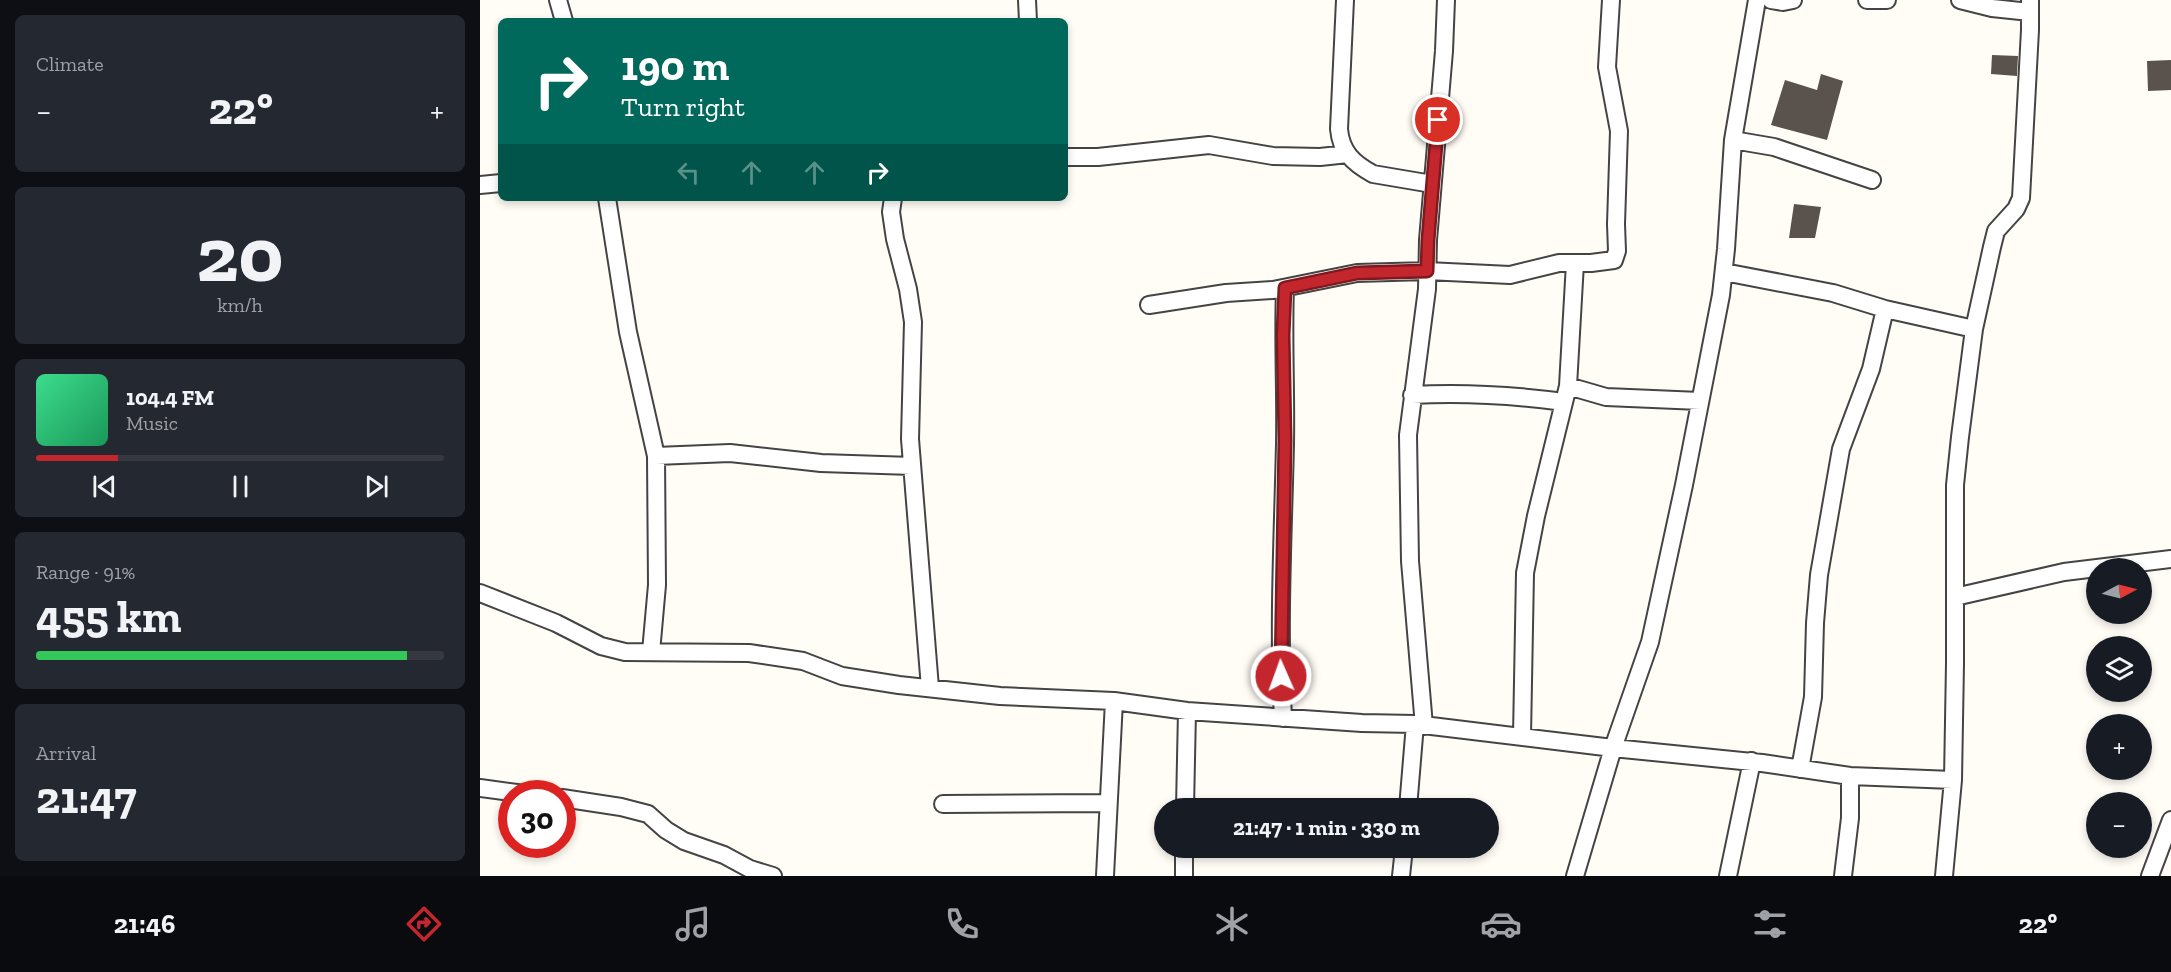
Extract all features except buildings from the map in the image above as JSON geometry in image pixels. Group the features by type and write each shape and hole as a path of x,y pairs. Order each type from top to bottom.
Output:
{"street":[{"path":"558,0 563,18"},
{"path":"1028,0 1028,18"},
{"path":"1344,0 1339,129 1343,149 1364,169 1373,174 1432,184"},
{"path":"1409,798 1420,725 1410,561 1408,435 1427,289 1432,184 1444,51 1446,0"},
{"path":"1149,305 1227,293 1285,288 1357,273 1427,271 1510,275 1559,263 1610,262 1616,258 1617,251 1619,131 1607,67 1611,0"},
{"path":"1575,876 1613,748 1650,642 1700,402 1724,272 1733,140 1757,0"},
{"path":"1770,0 1783,2 1793,0"},
{"path":"1867,0 1887,0"},
{"path":"1944,876 1953,780 1955,485 1974,329 1996,231 2016,209 2021,198 2030,6 1992,8 1960,0"},
{"path":"1733,140 1774,147 1872,180"},
{"path":"1068,157 1098,157 1209,145 1273,156 1320,157 1348,154"},
{"path":"480,185 498,183"},
{"path":"607,201 628,332 656,456 657,585 651,652"},
{"path":"893,201 891,212 895,239 908,289 913,322 910,439 930,688"},
{"path":"1522,736 1525,573 1536,516 1566,394 1575,263"},
{"path":"1724,272 1833,293 1885,309 1974,329"},
{"path":"1283,718 1280,656 1285,451 1283,335 1285,288"},
{"path":"1800,769 1813,697 1815,623 1820,575 1841,449 1871,369 1885,309"},
{"path":"1412,395 1566,394 1700,402"},
{"path":"656,456 730,453 820,463 912,466"},
{"path":"1955,597 2064,572 2171,559"},
{"path":"480,593 556,623 601,646 625,652 749,653 802,661 842,676 1000,696 1114,701 1187,711 1420,725 1752,762 1850,776 1953,780"},
{"path":"1104,876 1114,701"},
{"path":"1185,798 1187,711"},
{"path":"1728,876 1752,762"},
{"path":"1843,876 1850,818 1850,776"},
{"path":"480,788 498,790"},
{"path":"576,800 648,814 684,842 724,855 750,869 773,876"},
{"path":"943,804 1107,803"},
{"path":"2150,876 2171,820"},
{"path":"1184,858 1184,876"},
{"path":"1401,876 1403,858"}],"route":[{"path":"1281,676 1285,288 1339,278 1348,274 1427,271 1438,120"}]}
